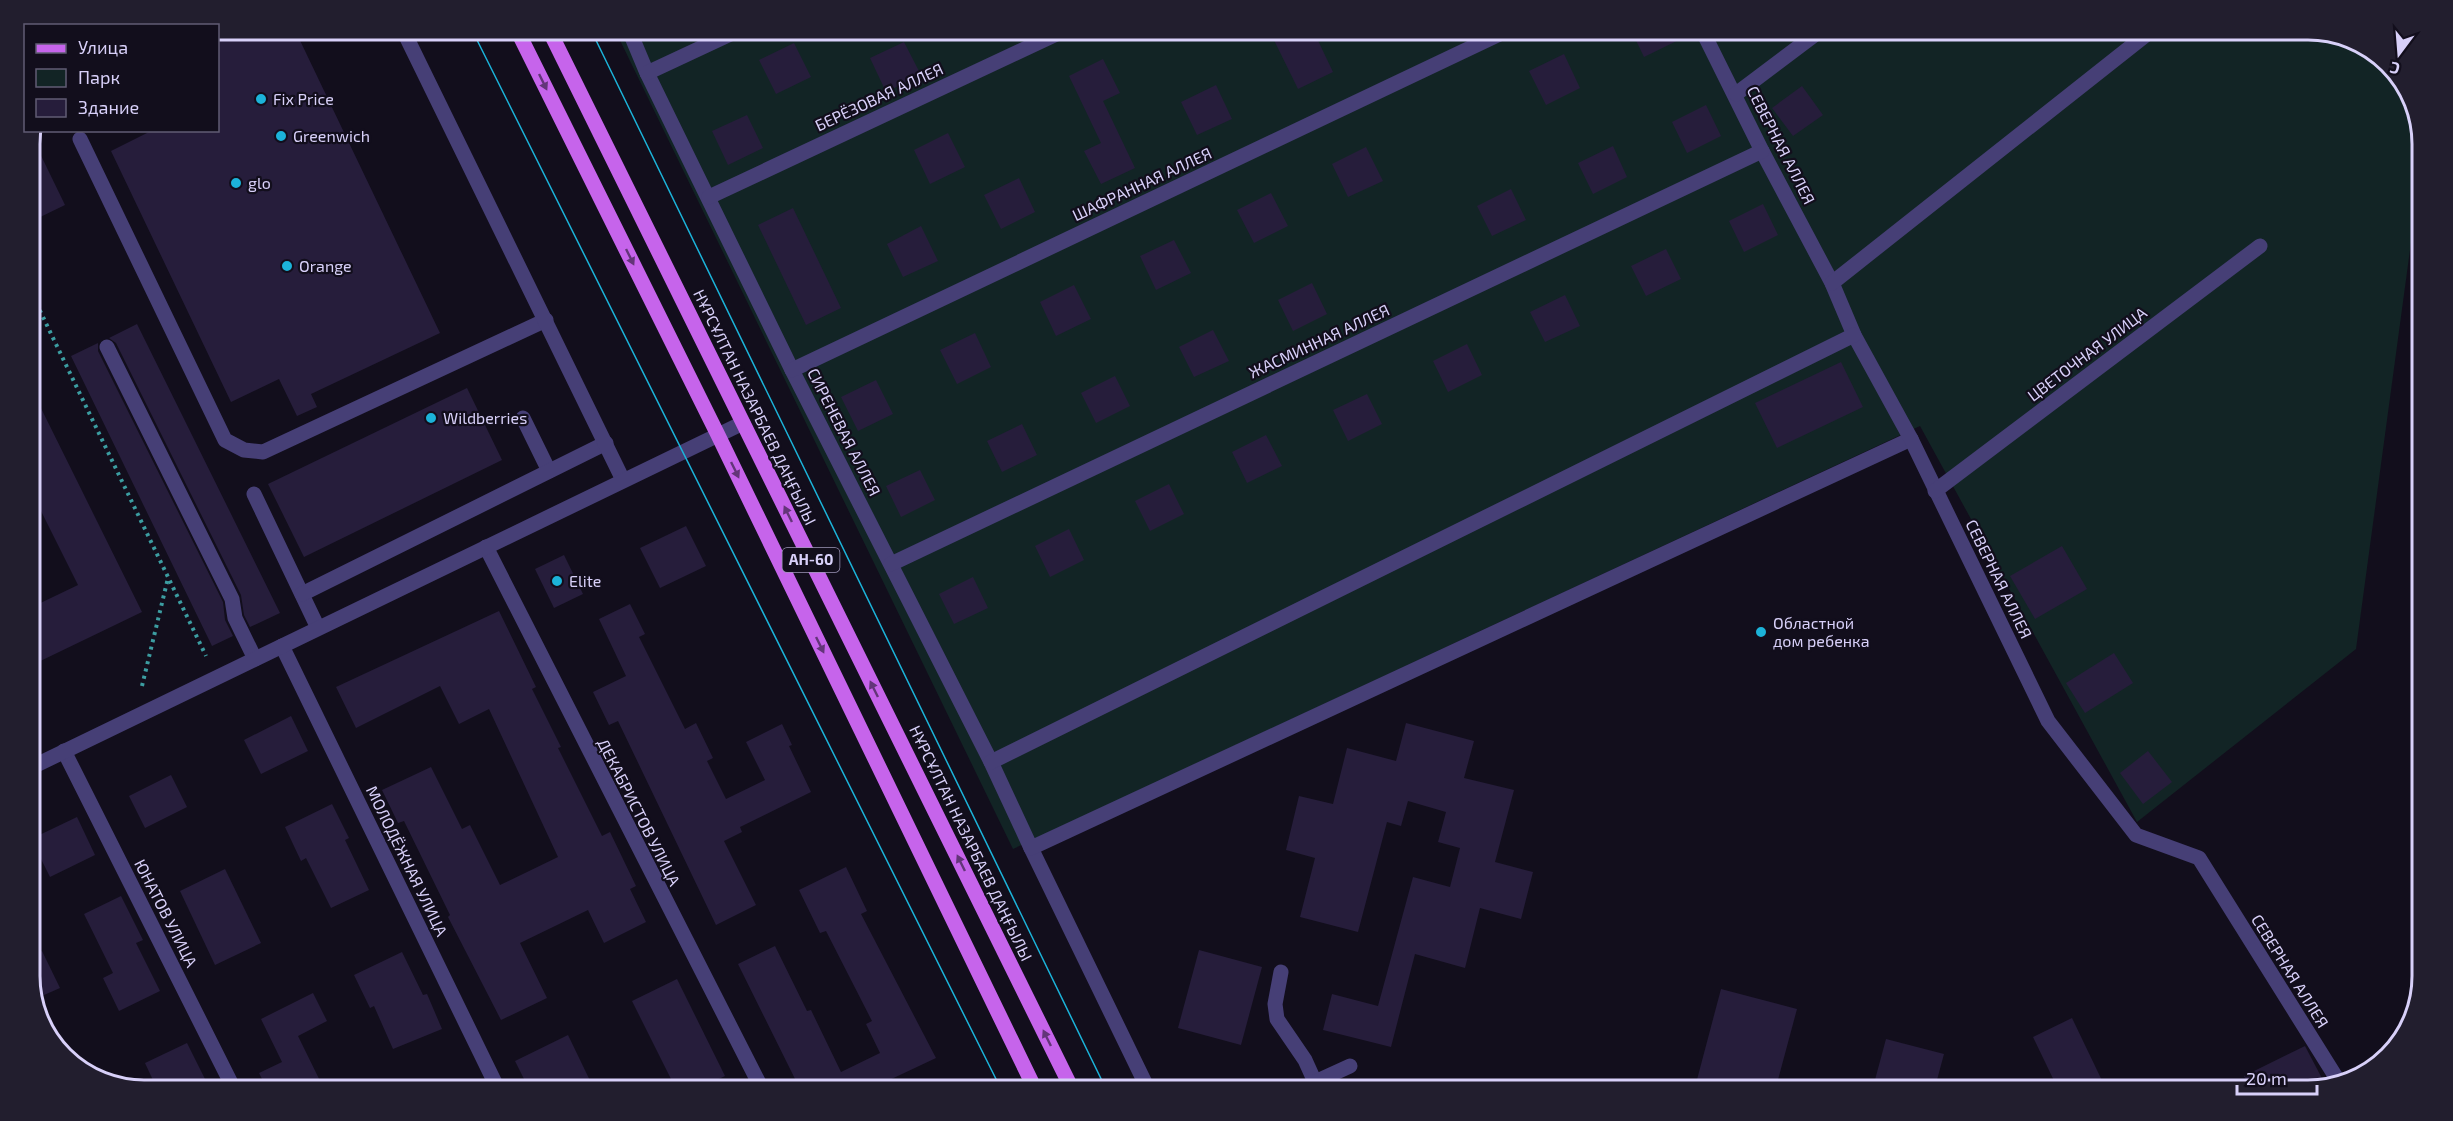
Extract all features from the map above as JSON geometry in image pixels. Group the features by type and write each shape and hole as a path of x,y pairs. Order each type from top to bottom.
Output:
{"main road":[{"name":"АН-60","path":"522,40 718,435 1031,1080"},
{"name":"НҰРСҰЛТАН НАЗАРБАЕВ ДАҢҒЫЛЫ","path":"554,40 1068,1080"}],"street":[{"path":"408,40 623,480"},
{"name":"СИРЕНЕВАЯ АЛЛЕЯ","path":"633,40 647,73 792,370 991,762 1144,1080"},
{"path":"647,73 718,40"},
{"name":"БЕРЁЗОВАЯ АЛЛЕЯ","path":"709,197 1044,40"},
{"name":"ШАФРАННАЯ АЛЛЕЯ","path":"792,370 1487,40"},
{"name":"СЕВЕРНАЯ АЛЛЕЯ","path":"1707,40 1736,94 1762,151 1832,283 1854,335 1911,440 2048,721 2136,835 2199,858 2335,1077"},
{"path":"1736,94 1808,40"},
{"path":"1832,283 2139,40"},
{"path":"80,139 225,440 244,450 263,452 546,320"},
{"name":"ЖАСМИННАЯ АЛЛЕЯ","path":"891,564 1762,151"},
{"name":"ЦВЕТОЧНАЯ УЛИЦА","path":"1935,491 2260,246"},
{"path":"991,762 1854,335"},
{"path":"107,348 232,599 235,618 255,659"},
{"path":"523,418 549,471"},
{"path":"41,763 742,423"},
{"path":"1031,848 1911,440"},
{"path":"302,594 606,443"},
{"path":"254,494 318,628"},
{"name":"ДЕКАБРИСТОВ УЛИЦА","path":"486,547 757,1080"},
{"name":"МОЛОДЁЖНАЯ УЛИЦА","path":"282,646 494,1080"},
{"name":"ЮНАТОВ УЛИЦА","path":"64,752 229,1080"},
{"path":"1281,972 1275,1004 1277,1019 1305,1060 1314,1080"},
{"path":"1328,1080 1350,1066"}],"path":[{"path":"41,313 206,656"},
{"path":"142,686 168,578"}],"green space":[{"path":"620,40 2308,40 2329,42 2360,54 2369,60 2369,84 2393,84 2402,99 2411,124 2412,235 2356,649 2137,822 1920,426 1013,849"}],"building":[{"name":"Orange","path":"219,40 300,40 440,333 311,394 317,407 297,416 279,379 231,402 111,151 149,132 219,132"},
{"path":"1274,40 1318,40 1333,72 1298,89"},
{"path":"1636,40 1679,40 1644,57"},
{"path":"904,42 921,75 886,92 870,58"},
{"path":"794,43 811,77 776,94 759,60"},
{"path":"1564,54 1580,88 1546,105 1529,71"},
{"path":"1103,59 1120,93 1103,101 1135,168 1101,184 1084,151 1101,143 1069,76"},
{"path":"1216,85 1232,119 1197,135 1181,102"},
{"path":"1802,86 1823,115 1793,136 1772,108"},
{"path":"1706,105 1721,136 1687,153 1672,122"},
{"path":"747,115 763,148 728,165 712,131"},
{"path":"948,133 965,167 930,184 914,150"},
{"path":"1613,146 1627,177 1593,194 1578,163"},
{"path":"1366,147 1383,181 1348,197 1332,164"},
{"path":"41,156 65,205 41,217"},
{"path":"1019,178 1035,212 1001,229 984,195"},
{"path":"1511,189 1526,220 1492,236 1477,206"},
{"path":"1271,193 1288,226 1254,243 1237,210"},
{"path":"1763,204 1778,235 1744,252 1729,221"},
{"path":"793,208 841,308 806,325 758,225"},
{"path":"921,226 938,261 903,277 887,244"},
{"path":"1174,240 1191,273 1156,290 1140,256"},
{"path":"1666,249 1681,279 1646,296 1631,266"},
{"path":"1312,283 1327,314 1293,331 1278,300"},
{"path":"1074,285 1091,319 1056,336 1040,302"},
{"path":"1565,295 1580,326 1545,342 1530,312"},
{"path":"137,324 280,613 250,627 244,615 241,595 116,343 109,338"},
{"path":"1213,330 1229,361 1194,377 1179,347"},
{"path":"975,333 991,367 957,384 940,350"},
{"path":"98,343 98,351 223,602 225,620 233,636 212,646 71,356"},
{"path":"1467,344 1482,375 1448,392 1433,361"},
{"path":"1841,362 1863,407 1777,448 1755,403"},
{"path":"1115,376 1130,406 1096,423 1081,393"},
{"path":"876,380 893,414 858,431 841,397"},
{"path":"467,388 502,460 304,557 268,484"},
{"path":"1367,394 1382,424 1348,441 1333,410"},
{"path":"41,408 142,612 41,661 41,603 78,585 41,511"},
{"path":"1022,424 1037,455 1002,472 987,441"},
{"path":"1266,435 1282,466 1247,483 1232,452"},
{"path":"920,470 935,500 901,517 886,486"},
{"path":"1169,484 1184,514 1150,531 1135,501"},
{"path":"686,526 706,566 660,588 640,548"},
{"path":"1069,529 1084,560 1050,577 1035,546"},
{"path":"2062,546 2087,589 2035,619 2010,576"},
{"path":"564,555 583,594 554,608 535,569"},
{"path":"973,577 988,608 954,624 939,594"},
{"path":"630,604 645,634 639,637 685,729 696,723 713,758 707,761 726,799 765,780 746,742 782,724 792,745 789,746 811,792 740,827 742,832 724,841 756,905 716,925 618,721 609,725 593,692 626,676 599,619"},
{"path":"499,611 536,687 532,689 561,747 558,748 602,836 610,832 636,886 630,889 646,922 604,943 588,910 520,943 547,998 501,1020 448,917 450,915 404,821 398,823 382,790 431,767 462,829 470,825 500,885 558,857 489,709 459,724 440,686 356,728 336,687"},
{"path":"2114,653 2133,683 2085,713 2066,683"},
{"path":"291,716 308,751 261,774 244,740"},
{"path":"1406,723 1474,741 1464,778 1514,790 1495,862 1533,872 1521,919 1480,908 1465,968 1415,954 1391,1047 1323,1030 1332,994 1378,1006 1413,877 1450,887 1460,848 1438,842 1446,812 1408,801 1401,826 1387,822 1358,932 1300,917 1315,858 1286,850 1299,796 1333,804 1347,748 1396,761"},
{"path":"2148,751 2172,782 2143,804 2120,773"},
{"path":"171,775 187,807 145,828 129,796"},
{"path":"332,804 349,838 345,840 369,890 331,908 306,858 301,861 285,827"},
{"path":"77,817 95,855 50,877 41,859 41,834"},
{"path":"846,867 867,911 861,914 936,1058 889,1080 796,1080 738,964 775,946 807,1011 811,1010 841,1072 880,1053 866,1024 872,1021 826,931 820,933 799,890"},
{"path":"225,869 261,943 215,965 180,891"},
{"path":"121,896 143,940 136,943 160,991 119,1011 103,978 113,973 84,914"},
{"path":"1199,950 1262,967 1241,1045 1178,1028"},
{"path":"41,951 60,988 42,996 41,983"},
{"path":"402,952 423,995 427,994 442,1029 393,1049 374,1006 370,1008 354,975"},
{"path":"677,979 725,1076 717,1080 672,1080 632,1001"},
{"path":"1721,989 1797,1009 1778,1080 1697,1080"},
{"path":"313,993 327,1021 298,1036 320,1080 262,1080 259,1073 282,1062 261,1019"},
{"path":"2072,1018 2102,1080 2054,1080 2033,1037"},
{"path":"568,1035 590,1080 524,1080 515,1061"},
{"path":"1886,1039 1944,1054 1937,1080 1875,1080"},
{"path":"187,1043 206,1080 153,1080 145,1063"},
{"path":"2305,1046 2323,1080 2246,1080 2244,1076"}],"tram line":[{"path":"477,40 997,1080"},
{"path":"596,40 1102,1080"}],"place":[{"name":"Fix Price","path":"261,99"},
{"name":"Greenwich","path":"281,136"},
{"name":"glo","path":"236,183"},
{"name":"Orange","path":"287,266"},
{"name":"Wildberries","path":"431,418"},
{"name":"Elite","path":"557,581"},
{"name":"Областной дом ребенка","path":"1761,632"}]}
